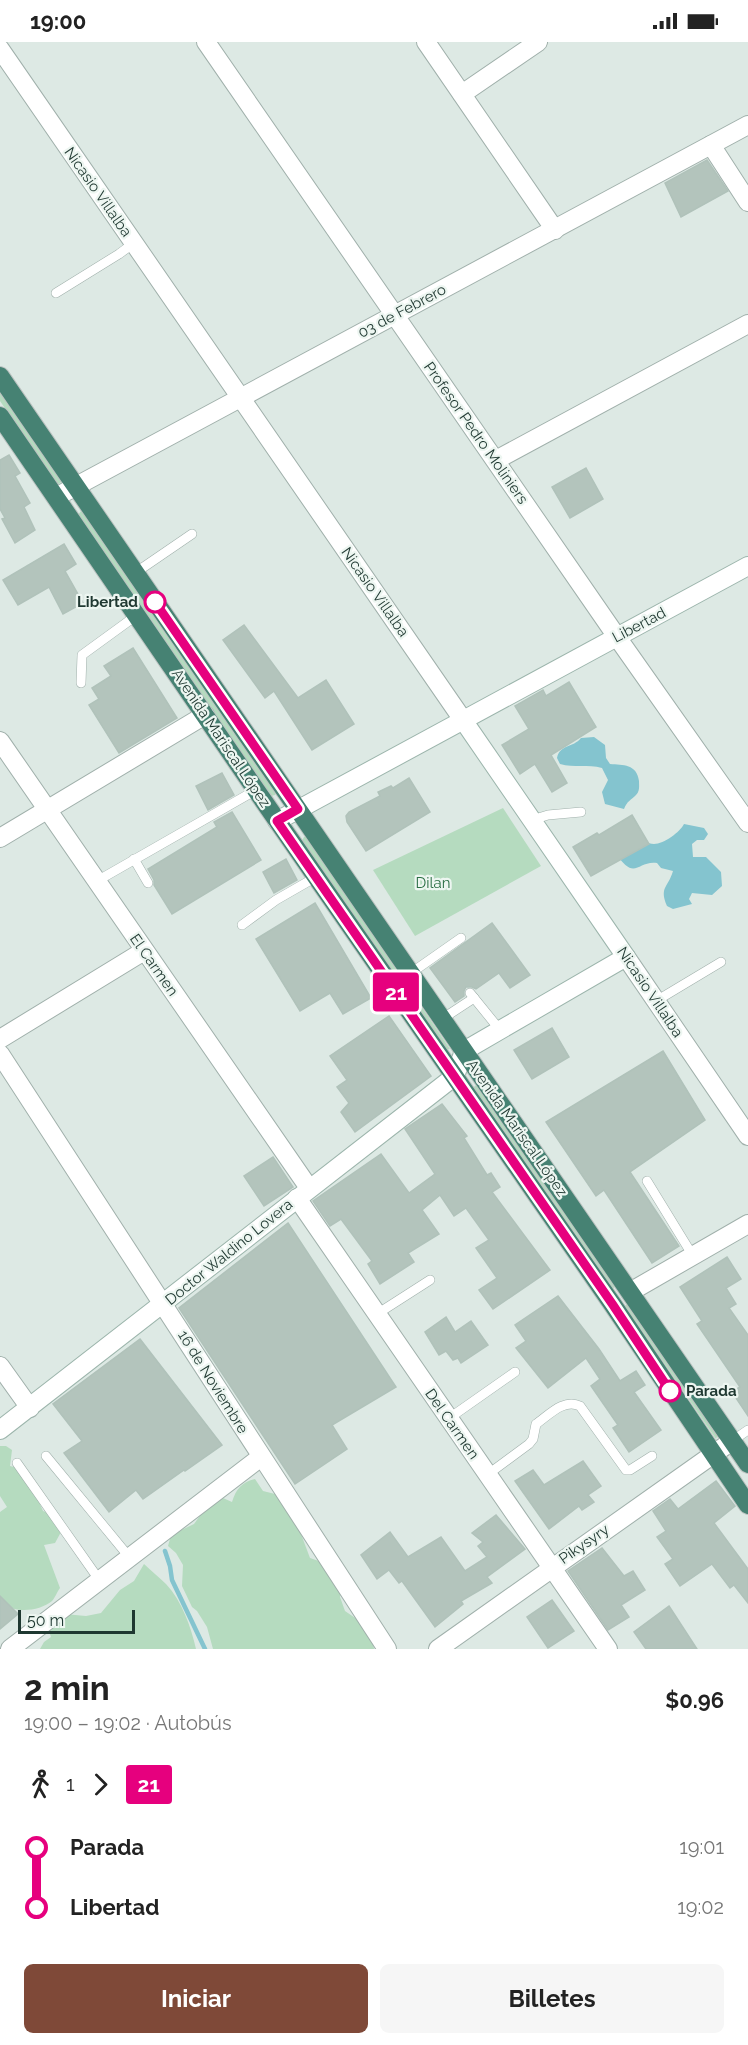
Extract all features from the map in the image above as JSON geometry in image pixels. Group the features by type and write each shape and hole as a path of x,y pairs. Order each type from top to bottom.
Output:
{"highway":[{"name":"Avenida Mariscal López","path":"0,376 748,1464"},
{"name":"Avenida Mariscal López","path":"0,416 277,821 455,1074 748,1505"}],"street":[{"name":"Profesor Pedro Moliniers","path":"206,42 748,823"},
{"path":"426,42 555,230"},
{"path":"462,94 538,42"},
{"name":"Nicasio Villalba","path":"0,49 748,1136"},
{"name":"03 de Febrero","path":"56,497 748,125"},
{"path":"711,145 748,202"},
{"path":"496,460 748,324"},
{"name":"Libertad","path":"277,821 748,566"},
{"path":"0,838 206,715"},
{"name":"El Carmen","path":"0,741 144,951 303,1193"},
{"path":"0,1039 144,951"},
{"path":"455,1074 464,1051 626,957"},
{"name":"16 de Noviembre","path":"0,1054 387,1649"},
{"name":"Doctor Waldino Lovera","path":"0,1430 164,1304 455,1074"},
{"name":"Del Carmen","path":"303,1193 376,1314 608,1649"},
{"path":"630,1292 748,1224"},
{"path":"0,1366 30,1408"},
{"name":"Pikysyry","path":"438,1649 732,1441"},
{"path":"10,1649 261,1457"}],"lane":[{"path":"56,293 134,243"},
{"path":"135,573 192,534"},
{"path":"81,683 82,656 137,615"},
{"path":"97,881 256,790"},
{"path":"532,820 548,815 581,812"},
{"path":"134,859 148,883"},
{"path":"242,925 276,900 316,877"},
{"path":"411,973 440,957 461,938"},
{"path":"656,1001 721,962"},
{"path":"442,1019 472,996 500,1030"},
{"path":"647,1181 693,1256"},
{"path":"376,1314 430,1280"},
{"path":"448,1419 515,1372"},
{"path":"487,1475 529,1444 533,1439 536,1424 566,1403 580,1406 626,1470 630,1470 652,1456"},
{"path":"732,1441 748,1430"},
{"path":"46,1456 130,1558"},
{"path":"17,1463 100,1581"}],"green space":[{"path":"0,390 62,481 59,484 56,483 0,401"},
{"path":"81,511 276,792 275,795 271,796 78,515"},
{"name":"Dilan","path":"503,808 541,866 415,936 373,870"},
{"path":"304,837 307,837 450,1049 446,1050 302,841"},
{"path":"477,1085 615,1286 612,1290 472,1088"},
{"path":"625,1306 718,1435 716,1439"},
{"path":"0,1446 6,1446 12,1450 10,1466 26,1472 36,1483 41,1493 38,1500 43,1511 58,1516 61,1532 55,1543 44,1545 60,1588 52,1601 33,1609 18,1610 0,1601 0,1512 7,1507 0,1496"},
{"path":"255,1479 263,1491 275,1494 302,1520 301,1534 310,1558 333,1566 342,1580 340,1597 345,1611 364,1624 372,1635 374,1649 213,1649 207,1627 192,1607 182,1586 183,1565 176,1553 168,1546 171,1535 194,1524 212,1499 223,1498 232,1502 240,1487"},
{"path":"144,1564 166,1584 177,1598 189,1623 196,1649 40,1649 51,1637 48,1628 64,1614 86,1616 101,1613 120,1590 134,1581"}],"water":[{"path":"594,737 605,745 606,758 610,764 629,766 638,775 638,792 624,809 605,804 602,792 608,780 602,768 560,764 557,758 561,750 581,738"},
{"path":"684,824 704,828 708,834 704,840 697,840 692,844 693,857 706,857 721,872 722,886 712,895 692,893 689,899 692,904 673,909 667,906 664,891 673,871 661,868 657,863 632,868 627,866 615,852 634,838 652,844 667,840"}],"building":[{"path":"707,160 728,191 681,217 665,183"},
{"path":"9,455 20,473 15,476 30,503 24,507 35,530 15,543 2,519 5,518 0,509 0,460"},
{"path":"586,468 603,499 570,518 552,487"},
{"path":"64,544 76,564 65,571 83,603 63,614 49,587 18,605 3,580"},
{"path":"244,625 298,698 326,680 354,724 312,750 274,691 265,698 223,640"},
{"path":"133,648 177,718 119,753 89,705 99,699 92,688 111,676 104,666"},
{"path":"569,682 596,727 551,755 567,783 552,792 535,764 520,774 502,745 529,729 515,706 543,690 546,696"},
{"path":"222,773 234,795 208,810 196,786"},
{"path":"409,778 430,812 366,851 347,822 346,816 349,812 380,796 378,792 391,786 393,788"},
{"path":"232,812 261,860 172,914 154,885 148,869 217,827 214,822"},
{"path":"632,815 649,844 591,876 573,847 597,833 599,835"},
{"path":"286,859 297,880 274,893 263,872"},
{"path":"315,903 371,998 343,1014 330,993 300,1011 256,939"},
{"path":"492,923 530,975 510,988 499,973 476,989 466,987 464,996 455,1002 430,968"},
{"path":"389,1016 431,1076 355,1132 341,1112 349,1103 337,1087 347,1080 330,1056"},
{"path":"552,1028 569,1057 532,1079 514,1050"},
{"path":"663,1051 705,1120 630,1172 679,1246 652,1263 604,1190 596,1196 546,1122"},
{"path":"442,1104 467,1136 464,1138 487,1175 491,1173 500,1187 492,1192 550,1270 493,1309 479,1290 497,1278 476,1248 489,1240 466,1208 454,1216 440,1195 422,1210 439,1234 408,1253 414,1262 380,1284 368,1264 372,1261 341,1219 330,1226 313,1201 381,1154 409,1193 435,1174 405,1129"},
{"path":"273,1157 293,1187 264,1206 244,1176"},
{"path":"288,1223 396,1387 332,1425 347,1449 295,1484 179,1308"},
{"path":"727,1257 741,1279 726,1288 736,1304 729,1308 748,1335 748,1416 732,1392 740,1387 697,1324 702,1321 680,1287"},
{"path":"558,1296 599,1349 620,1381 636,1371 645,1385 634,1392 661,1430 629,1452 613,1428 618,1425 591,1386 600,1379 586,1358 548,1388 516,1348 526,1341 515,1325"},
{"path":"446,1317 455,1332 471,1321 488,1345 461,1363 458,1358 453,1360 446,1351 439,1355 425,1332"},
{"path":"140,1339 222,1445 143,1499 136,1490 109,1512 64,1453 82,1441 53,1404"},
{"path":"583,1461 601,1486 588,1495 594,1502 582,1510 579,1506 549,1529 515,1481 533,1470 544,1485"},
{"path":"716,1481 735,1506 714,1523 748,1569 748,1603 734,1585 730,1588 712,1564 680,1586 665,1564 673,1559 657,1537 666,1531 653,1511 670,1499 678,1509"},
{"path":"496,1515 525,1549 487,1577 492,1583 461,1601 463,1604 435,1627 402,1581 399,1583 389,1570 377,1579 361,1555 390,1532 408,1557 441,1537 465,1571 487,1557 478,1546 483,1542 472,1533"},
{"path":"602,1548 624,1576 633,1571 645,1590 621,1605 629,1617 608,1630 568,1571"},
{"path":"0,1596 18,1614 0,1629"},
{"path":"552,1600 574,1631 548,1648 527,1617"},
{"path":"669,1606 697,1649 646,1649 634,1632"}],"waterway":[{"path":"165,1551 172,1580 205,1649"}],"bus line":[{"name":"21","path":"155,602 298,809 277,821 613,1305 670,1391"}],"place":[{"name":"Libertad","path":"155,602"},
{"name":"Parada","path":"670,1391"}]}
